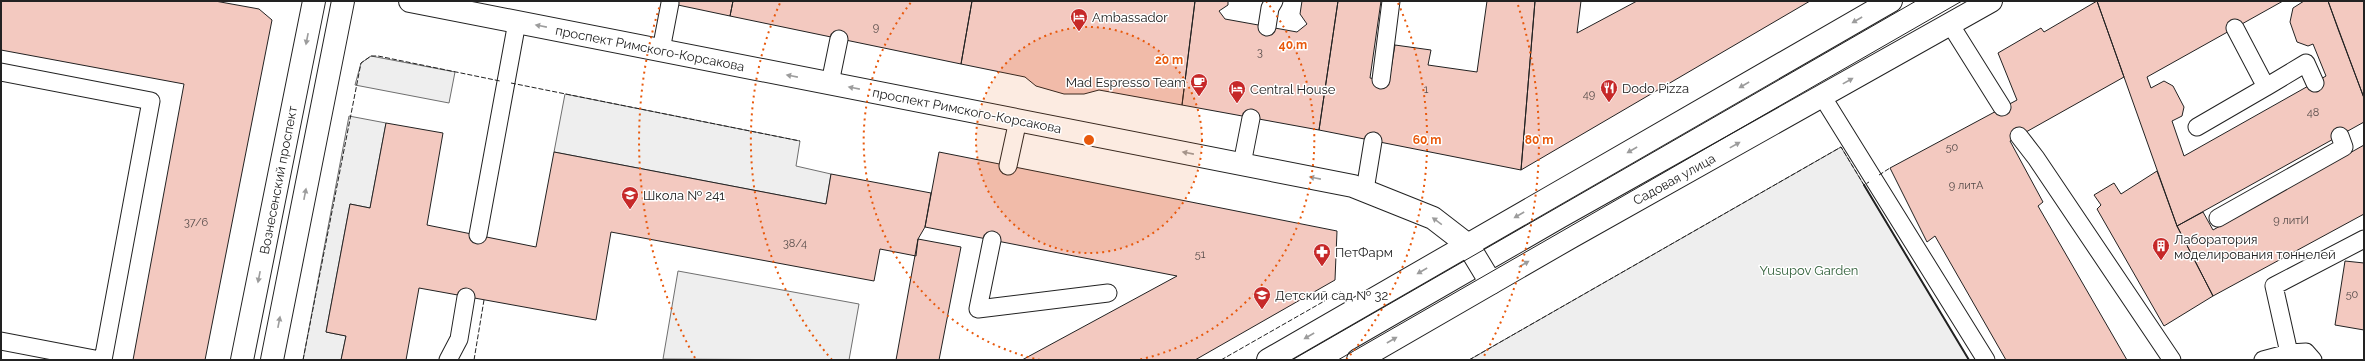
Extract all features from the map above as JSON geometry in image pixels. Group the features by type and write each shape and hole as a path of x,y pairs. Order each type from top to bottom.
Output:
{"main road":[{"name":"Вознесенский проспект","path":"242,360 314,1"},
{"path":"272,360 344,1"},
{"name":"проспект Римского-Корсакова","path":"410,1 1353,186 1433,218 1468,245 1491,283"},
{"path":"1268,360 1891,1"},
{"name":"Садовая улица","path":"1358,360 1491,283 1991,1"}],"lane":[{"path":"1267,26 1270,8 1274,1"},
{"path":"1381,80 1392,1"},
{"path":"661,50 670,3"},
{"path":"478,235 517,22"},
{"path":"1950,24 2002,106"},
{"path":"2234,28 2266,87"},
{"path":"830,83 839,39"},
{"path":"2197,127 2306,63 2315,83"},
{"path":"1,72 151,101 102,360 1,341"},
{"path":"1822,96 1986,360"},
{"path":"1242,164 1251,118"},
{"path":"1008,166 1018,120"},
{"path":"2019,136 2036,158 2172,360"},
{"path":"2218,218 2344,147 2340,136"},
{"path":"1365,190 1372,141"},
{"path":"2289,352 2274,286 2364,239"},
{"path":"992,240 978,309 1108,293"},
{"path":"448,360 459,339 466,297"},
{"path":"2263,360 2289,352 2306,352 2313,360"}],"green space":[{"path":"371,56 455,72 449,103 355,85 361,63"},
{"path":"565,94 800,141 796,166 831,174 826,204 554,152"},
{"path":"349,116 386,123 370,208 350,204 326,332 346,336 341,360 303,360"},
{"name":"Yusupov Garden","path":"1841,147 1969,360 1469,360"},
{"path":"678,271 859,304 849,360 663,359"}],"building":[{"path":"1,1 215,1 259,9 272,20 205,360 133,360 184,84 1,50"},
{"path":"659,1 733,1 730,16"},
{"path":"733,1 972,1 961,64 730,16"},
{"name":"Ambassador","path":"972,1 1195,1 1182,105 1099,90 1084,94 1064,94 1036,86 1025,77 961,64"},
{"path":"1195,1 1228,1 1228,5 1219,11 1225,19 1297,32 1307,24 1300,14 1302,1 1338,1 1319,130 1182,105"},
{"path":"1338,1 1381,1 1370,78 1389,81 1395,45 1431,50 1428,65 1477,72 1487,1 1535,1 1521,170 1319,130"},
{"path":"1535,1 1581,1 1577,33 1637,1 1810,1 1521,170"},
{"path":"2097,1 2283,1 2147,77 2151,88 2164,81 2173,86 2184,107 2182,116 2172,121 2184,156 2326,76 2313,44 2308,46 2297,42 2290,22 2293,8 2304,1 2328,1 2364,98 2364,122 2177,226"},
{"path":"2097,1 2124,77 2010,141 2043,202 2038,206 2127,360 2006,360 1935,236 1927,242 1890,168 2017,100 1998,53 2041,28 2044,32"},
{"path":"2328,1 2364,1 2364,98 2338,29"},
{"path":"386,123 443,133 427,225 536,247 554,152 826,204 831,174 931,193 925,227 918,239 916,256 880,249 874,281 611,232 596,320 419,288 406,360 341,360 346,336 326,332 350,204 370,208"},
{"path":"2364,145 2364,214 2213,296 2177,226 2203,212 2213,230"},
{"path":"939,152 1337,231 1335,280 1195,360 1022,360 1177,276 925,227"},
{"name":"Лаборатория моделирования тоннелей","path":"2157,171 2177,226 2213,296 2164,326 2097,209 2101,205 2094,195 2114,183 2121,194"},
{"path":"918,239 961,247 939,360 896,360"},
{"path":"2345,261 2364,263 2364,330 2335,325"}],"tram line":[{"path":"1292,360 1916,1"},
{"path":"1338,360 1962,1"}],"fence":[{"path":"303,360 361,63 371,56 378,56 500,81"},
{"path":"511,83 800,141"},
{"path":"1469,360 1841,147 1864,185 1869,182"},
{"path":"1879,175 1890,168"},
{"path":"1221,360 1342,291"},
{"path":"474,360 484,300"}],"wall":[{"path":"1864,185 1969,360"}],"place":[{"name":"Ambassador","path":"1079,32"},
{"name":"Mad Espresso Team","path":"1199,97"},
{"name":"Dodo Pizza","path":"1609,103"},
{"name":"Central House","path":"1237,104"},
{"name":"Школа № 241","path":"630,210"},
{"name":"Лаборатория моделирования тоннелей","path":"2161,261"},
{"name":"ПетФарм","path":"1322,267"},
{"name":"Детский сад № 32","path":"1262,310"}]}
